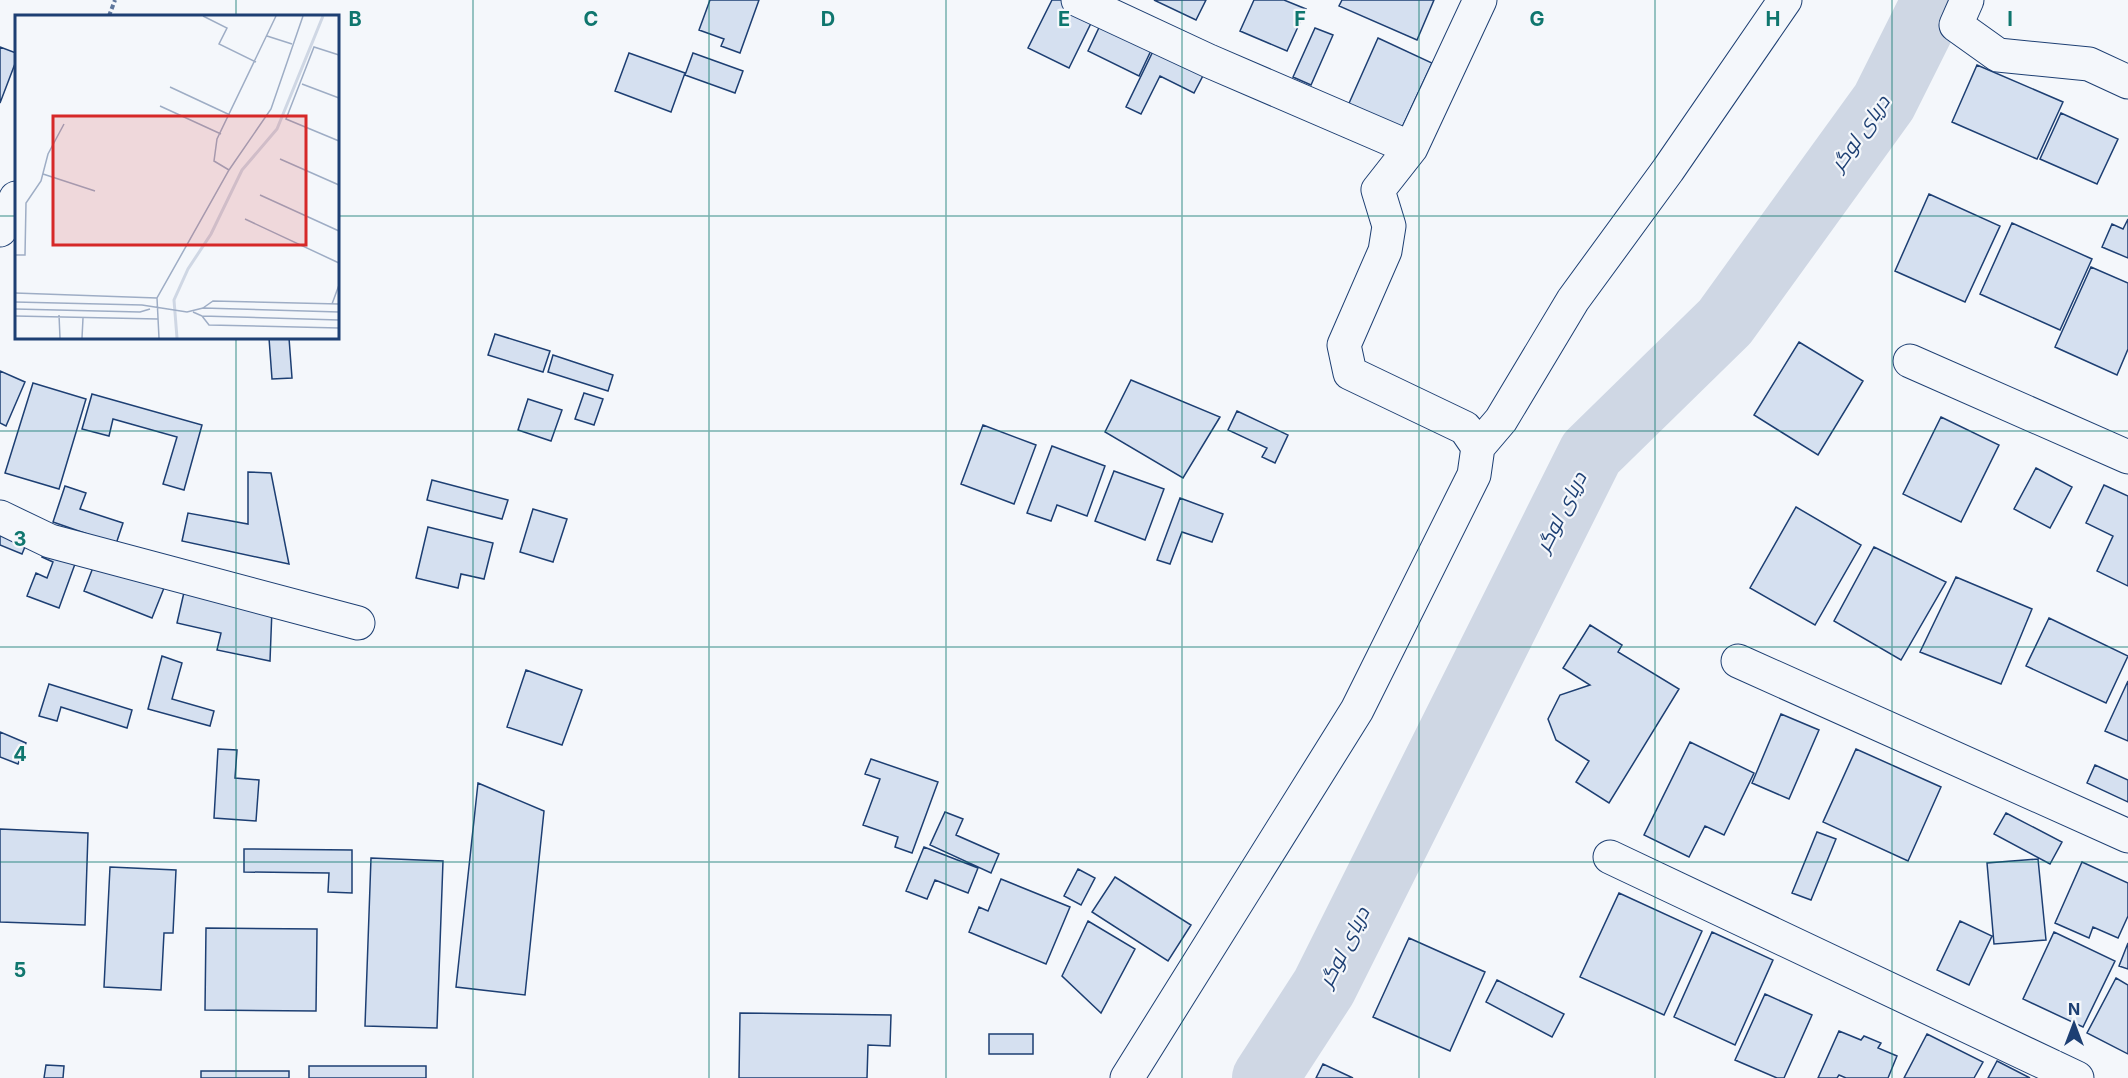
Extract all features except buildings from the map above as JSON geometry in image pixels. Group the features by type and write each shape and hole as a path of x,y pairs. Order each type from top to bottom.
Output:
{"street":[{"path":"1078,0 1209,61 1411,148"},
{"path":"1478,447 1465,428 1350,373 1344,345 1385,251 1389,225 1378,190 1411,148 1480,0"},
{"path":"1127,1078 1357,710 1474,475 1478,447 1501,420 1573,300 1668,170 1785,0"},
{"path":"1967,0 1956,25 1998,55 2088,64 2128,82"},
{"path":"0,231 15,200"},
{"path":"1910,361 2128,457"},
{"path":"0,517 50,541 358,623"},
{"path":"1738,661 2128,836"},
{"path":"1610,858 2077,1078"}],"path":[{"path":"109,15 115,0"}],"waterway":[{"name":"دریای لوگر","path":"1265,1078 1324,987 1591,453 1725,322 1884,102 1935,0"}]}
